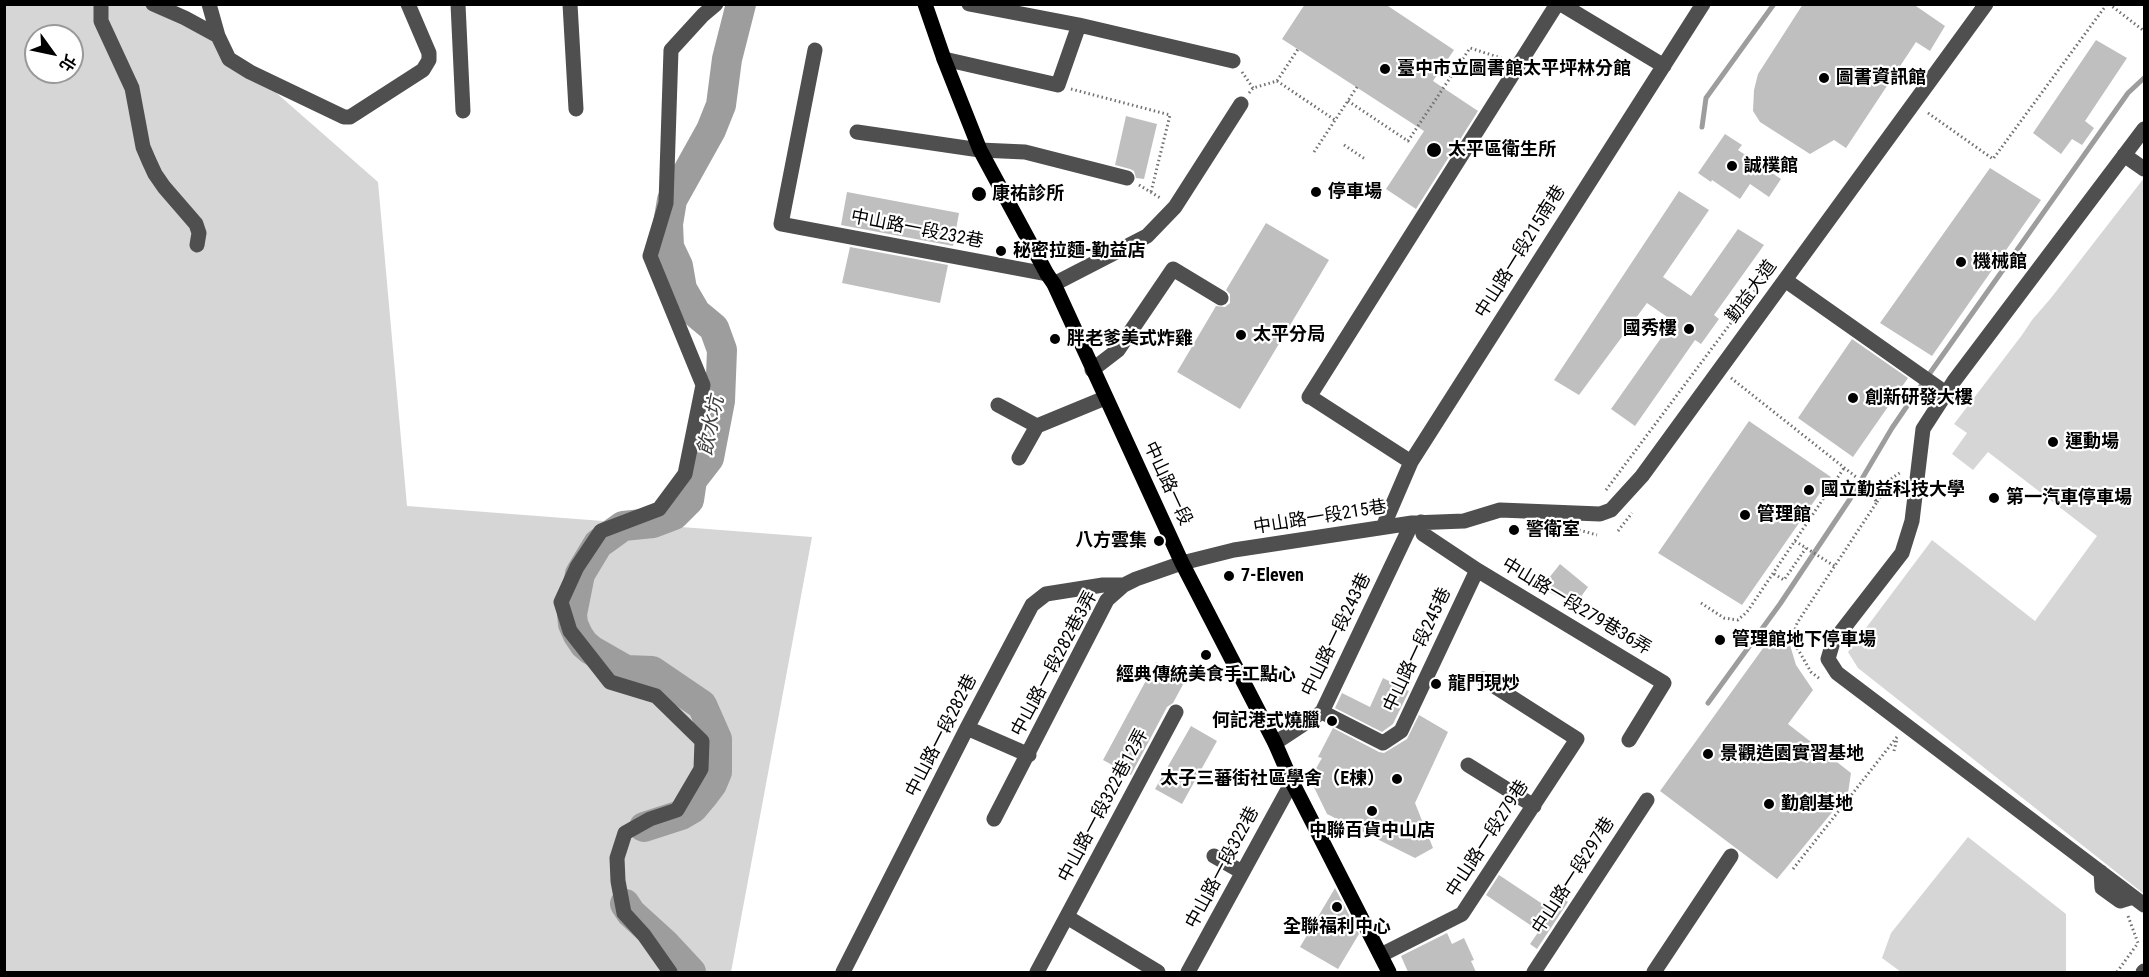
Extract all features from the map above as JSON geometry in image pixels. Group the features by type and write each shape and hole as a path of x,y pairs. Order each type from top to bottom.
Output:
{"main road":[{"name":"中山路一段","path":"925,4 980,150 1050,279 1182,563 1389,972"}],"street":[{"path":"101,4 100,21 132,88 143,147 155,174 196,224 200,233 197,245"},
{"path":"153,4 218,36"},
{"path":"209,4 218,36 230,59 238,66 344,117 350,117 423,70 429,60 429,53 408,4"},
{"path":"458,4 463,111"},
{"path":"570,4 576,110"},
{"path":"670,972 644,935 624,913 618,881 617,858 625,833 650,819 677,810 700,769 702,741 656,696 610,682 570,631 561,602 577,567 601,531 659,509 685,474 703,385 650,256 666,203 672,50 716,4"},
{"path":"969,4 1079,25 1233,61"},
{"path":"1411,462 1310,398 1520,64 1559,4 1664,66"},
{"name":"中山路一段215南巷","path":"1383,527 1411,462 1703,4"},
{"name":"勤益大道","path":"1500,510 1600,514 1611,510 1642,476 1986,4"},
{"path":"944,59 1058,85 1079,25"},
{"name":"中山路一段232巷","path":"815,50 781,224 1050,279"},
{"path":"1050,279 1147,236 1175,207 1241,104"},
{"path":"2139,901 2120,901 2102,888 2101,872 2008,804 1838,673 1828,659 1833,642 1902,553 1912,521 1923,429 1942,389 1954,381 2145,129"},
{"path":"857,132 980,150 1024,152 1127,177"},
{"path":"2124,155 2145,169"},
{"path":"1092,370 1118,350 1173,269 1221,298"},
{"path":"1785,280 1942,389"},
{"path":"1018,459 1036,426 1105,398"},
{"path":"998,405 1036,426"},
{"name":"中山路一段215巷","path":"1182,563 1234,550 1383,527 1464,521 1500,510"},
{"name":"中山路一段279巷36弄","path":"1417,523 1423,534 1477,570 1664,683 1629,740"},
{"name":"中山路一段243巷","path":"1275,743 1322,712 1417,523"},
{"name":"中山路一段282巷3弄","path":"994,819 1107,600 1124,585 1182,563"},
{"name":"中山路一段245巷","path":"1322,712 1383,742 1401,731 1477,570"},
{"name":"中山路一段282巷","path":"843,972 1032,605 1046,594 1103,585 1124,585"},
{"name":"中山路一段279巷","path":"1381,955 1462,914 1577,739 1483,680"},
{"name":"中山路一段322巷12弄","path":"1037,972 1176,712"},
{"path":"967,728 1029,755"},
{"path":"1468,765 1534,806"},
{"name":"中山路一段322巷","path":"1188,972 1292,782"},
{"name":"中山路一段297巷","path":"1534,972 1647,800"},
{"path":"1214,856 1242,872"},
{"path":"1654,972 1731,856"},
{"path":"1067,917 1158,972"}],"path":[{"path":"1928,113 1993,159 2108,4 2145,31"},
{"path":"1348,101 1408,141 1470,48 1520,64"},
{"path":"1241,104 1253,88 1277,81 1298,49"},
{"path":"1277,81 1335,120"},
{"path":"1058,85 1170,115 1151,192"},
{"path":"1314,152 1357,87"},
{"path":"1344,145 1365,159"},
{"path":"1127,177 1175,207"},
{"path":"1731,378 1856,477 1867,492"},
{"path":"1701,603 1724,618 1738,620 1747,612 1844,468"},
{"path":"1877,502 1892,478 1905,469"},
{"path":"1795,541 1836,567"},
{"path":"1774,574 1784,580 1806,548"},
{"path":"1793,869 1897,737 1894,751"},
{"path":"1842,808 1846,812"}],"shaded area":[{"path":"5,5 176,5 378,182 407,506 812,537 731,972 5,972"},
{"path":"2144,178 2144,894 1858,668 1848,652 1932,540 2035,621 2097,536 1988,452 1973,470 1952,454 1967,433 1954,424 2032,320"},
{"path":"1968,837 2066,914 2066,972 1901,972 1882,958 1891,933"}],"building":[{"name":"臺中市立圖書館太平坪林分館","path":"1305,4 1385,4 1454,50 1433,81 1478,111 1416,209 1386,189 1424,131 1282,39"},
{"name":"圖書資訊館","path":"1803,4 1913,4 1945,26 1930,51 1916,42 1846,148 1834,140 1810,154 1760,122 1753,111 1754,90 1758,74"},
{"path":"2096,40 2127,58 2085,121 2094,128 2082,145 2072,139 2061,154 2033,133"},
{"path":"1126,116 1157,124 1144,179 1136,178 1134,171 1130,169 1115,165"},
{"name":"誠樸館","path":"1725,134 1742,145 1738,150 1781,179 1769,197 1750,184 1740,199 1698,173"},
{"name":"機械館","path":"1990,168 2041,200 1932,356 1880,323"},
{"path":"1679,191 1709,210 1663,277 1691,296 1738,229 1764,245 1714,315 1719,319 1701,344 1695,340 1635,426 1611,409 1673,321 1647,303 1579,395 1554,380"},
{"path":"847,192 959,213 953,246 841,225"},
{"name":"太平分局","path":"1266,223 1329,260 1240,409 1177,372 1216,306 1225,307 1230,303 1230,294 1226,290"},
{"path":"850,247 948,265 940,303 842,283"},
{"name":"創新研發大樓","path":"1852,339 1908,378 1853,457 1798,418"},
{"name":"管理館","path":"1749,421 1831,477 1742,605 1658,553"},
{"path":"1560,564 1588,587 1575,605 1541,588"},
{"name":"勤創基地","path":"1774,633 1790,645 1796,665 1813,690 1788,724 1851,773 1848,793 1777,879 1660,791"},
{"path":"1156,662 1186,679 1173,703 1167,707 1131,775 1103,760"},
{"path":"1383,678 1409,691 1393,724 1382,732 1335,708 1342,693 1370,707"},
{"path":"1419,715 1448,732 1415,803 1433,848 1415,858 1327,814 1310,779 1322,758 1318,757 1333,728 1384,753 1407,739"},
{"path":"1191,726 1217,741 1182,804 1155,789"},
{"path":"1499,875 1553,911 1562,898 1568,902 1537,949 1530,944 1539,931 1486,895"},
{"name":"全聯福利中心","path":"1335,888 1359,934 1338,969 1300,947"},
{"path":"1447,933 1452,944 1464,938 1474,960 1471,961 1476,972 1408,972 1401,956"}],"waterway":[{"name":"飲水坑","path":"644,827 681,815 693,808 703,796 717,772 717,739 702,705 652,671 626,670 591,650 578,635 572,614 580,574 598,544 623,526 653,523 674,515 689,500 692,480 709,458 720,401 722,350 714,328 696,313 682,289 678,266 669,247 668,224 672,200 711,130 721,105 727,59 741,4"},
{"path":"1702,127 1706,98 1774,4"},
{"path":"1708,703 1780,604 1850,499 1892,428 1918,390 2128,93 2144,78"},
{"name":"飲水坑","path":"625,904 631,913 691,972"}],"place":[{"name":"臺中市立圖書館太平坪林分館","path":"1385,69"},
{"name":"圖書資訊館","path":"1824,78"},
{"name":"太平區衛生所","path":"1434,150"},
{"name":"誠樸館","path":"1732,166"},
{"name":"停車場","path":"1316,192"},
{"name":"康祐診所","path":"979,194"},
{"name":"秘密拉麵-勤益店","path":"1001,251"},
{"name":"機械館","path":"1961,262"},
{"name":"國秀樓","path":"1689,329"},
{"name":"太平分局","path":"1241,335"},
{"name":"胖老爹美式炸雞","path":"1055,339"},
{"name":"創新研發大樓","path":"1853,398"},
{"name":"運動場","path":"2053,442"},
{"name":"國立勤益科技大學","path":"1809,490"},
{"name":"第一汽車停車場","path":"1994,498"},
{"name":"管理館","path":"1745,515"},
{"name":"警衛室","path":"1514,530"},
{"name":"八方雲集","path":"1159,541"},
{"name":"7-Eleven","path":"1229,576"},
{"name":"管理館地下停車場","path":"1720,640"},
{"name":"經典傳統美食手工點心","path":"1206,655"},
{"name":"龍門現炒","path":"1436,684"},
{"name":"何記港式燒臘","path":"1332,721"},
{"name":"景觀造園實習基地","path":"1708,754"},
{"name":"太子三蕃街社區學舍（E棟）","path":"1397,779"},
{"name":"勤創基地","path":"1769,804"},
{"name":"中聯百貨中山店","path":"1372,811"},
{"name":"全聯福利中心","path":"1337,907"}]}
